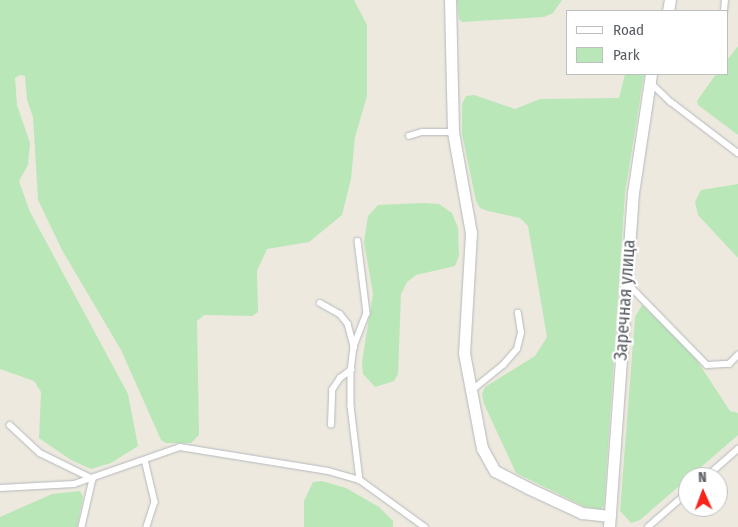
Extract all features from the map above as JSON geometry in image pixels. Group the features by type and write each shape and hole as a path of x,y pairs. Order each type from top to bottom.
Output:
{"street":[{"path":"450,0 453,132 471,233 464,353 482,448 495,471 582,513 610,521"},
{"name":"Заречная улица","path":"610,521 633,193 650,77"}],"lane":[{"path":"650,77 671,102 738,152"},
{"path":"409,136 422,132 453,132"},
{"path":"358,242 367,312 354,347 351,370 351,406 360,480"},
{"path":"626,282 707,365 729,364 738,355"},
{"path":"320,304 340,314 348,324 354,347"},
{"path":"470,392 503,365 517,349 521,332 518,313"},
{"path":"331,425 332,390 340,378 351,370"},
{"path":"10,424 40,453 93,479"},
{"path":"0,488 50,487 93,479 180,447 236,459 328,471 360,480 425,527"},
{"path":"717,467 738,449"},
{"path":"145,460 155,502 147,527"},
{"path":"82,527 93,479"},
{"path":"648,527 678,501"}],"green space":[{"path":"0,0 354,0 367,25 367,96 355,137 351,179 342,215 309,242 267,249 257,271 258,312 252,316 204,315 197,321 199,435 191,443 166,443 161,440 121,350 62,250 38,200 33,117 27,100 25,76 20,75 15,78 17,105 30,143 28,165 19,181 30,212 128,394 138,446 111,463 91,469 71,460 39,438 41,392 34,381 0,369"},
{"path":"457,0 562,0 553,13 544,17 462,22 459,19"},
{"path":"738,46 738,135 698,105 697,101 715,75 728,75 728,59"},
{"path":"625,75 644,75 625,193 604,506 601,509 585,507 516,473 484,404 482,394 485,387 535,356 547,337 528,226 520,218 480,208 476,201 462,134 462,104 466,96 474,95 515,109 540,99 619,98"},
{"path":"738,184 738,258 698,215 695,202 701,190"},
{"path":"439,204 452,213 458,228 459,256 455,266 416,275 407,282 401,294 398,374 394,381 375,387 363,374 362,362 373,294 364,242 368,216 378,205"},
{"path":"642,305 694,356 730,411 738,413 738,435 701,467 678,467 678,487 640,520 631,523 620,511 635,317"},
{"path":"322,481 346,488 379,507 393,521 393,527 304,527 304,501 313,482"},
{"path":"80,491 83,497 77,527 0,527 0,517 52,494"}]}
